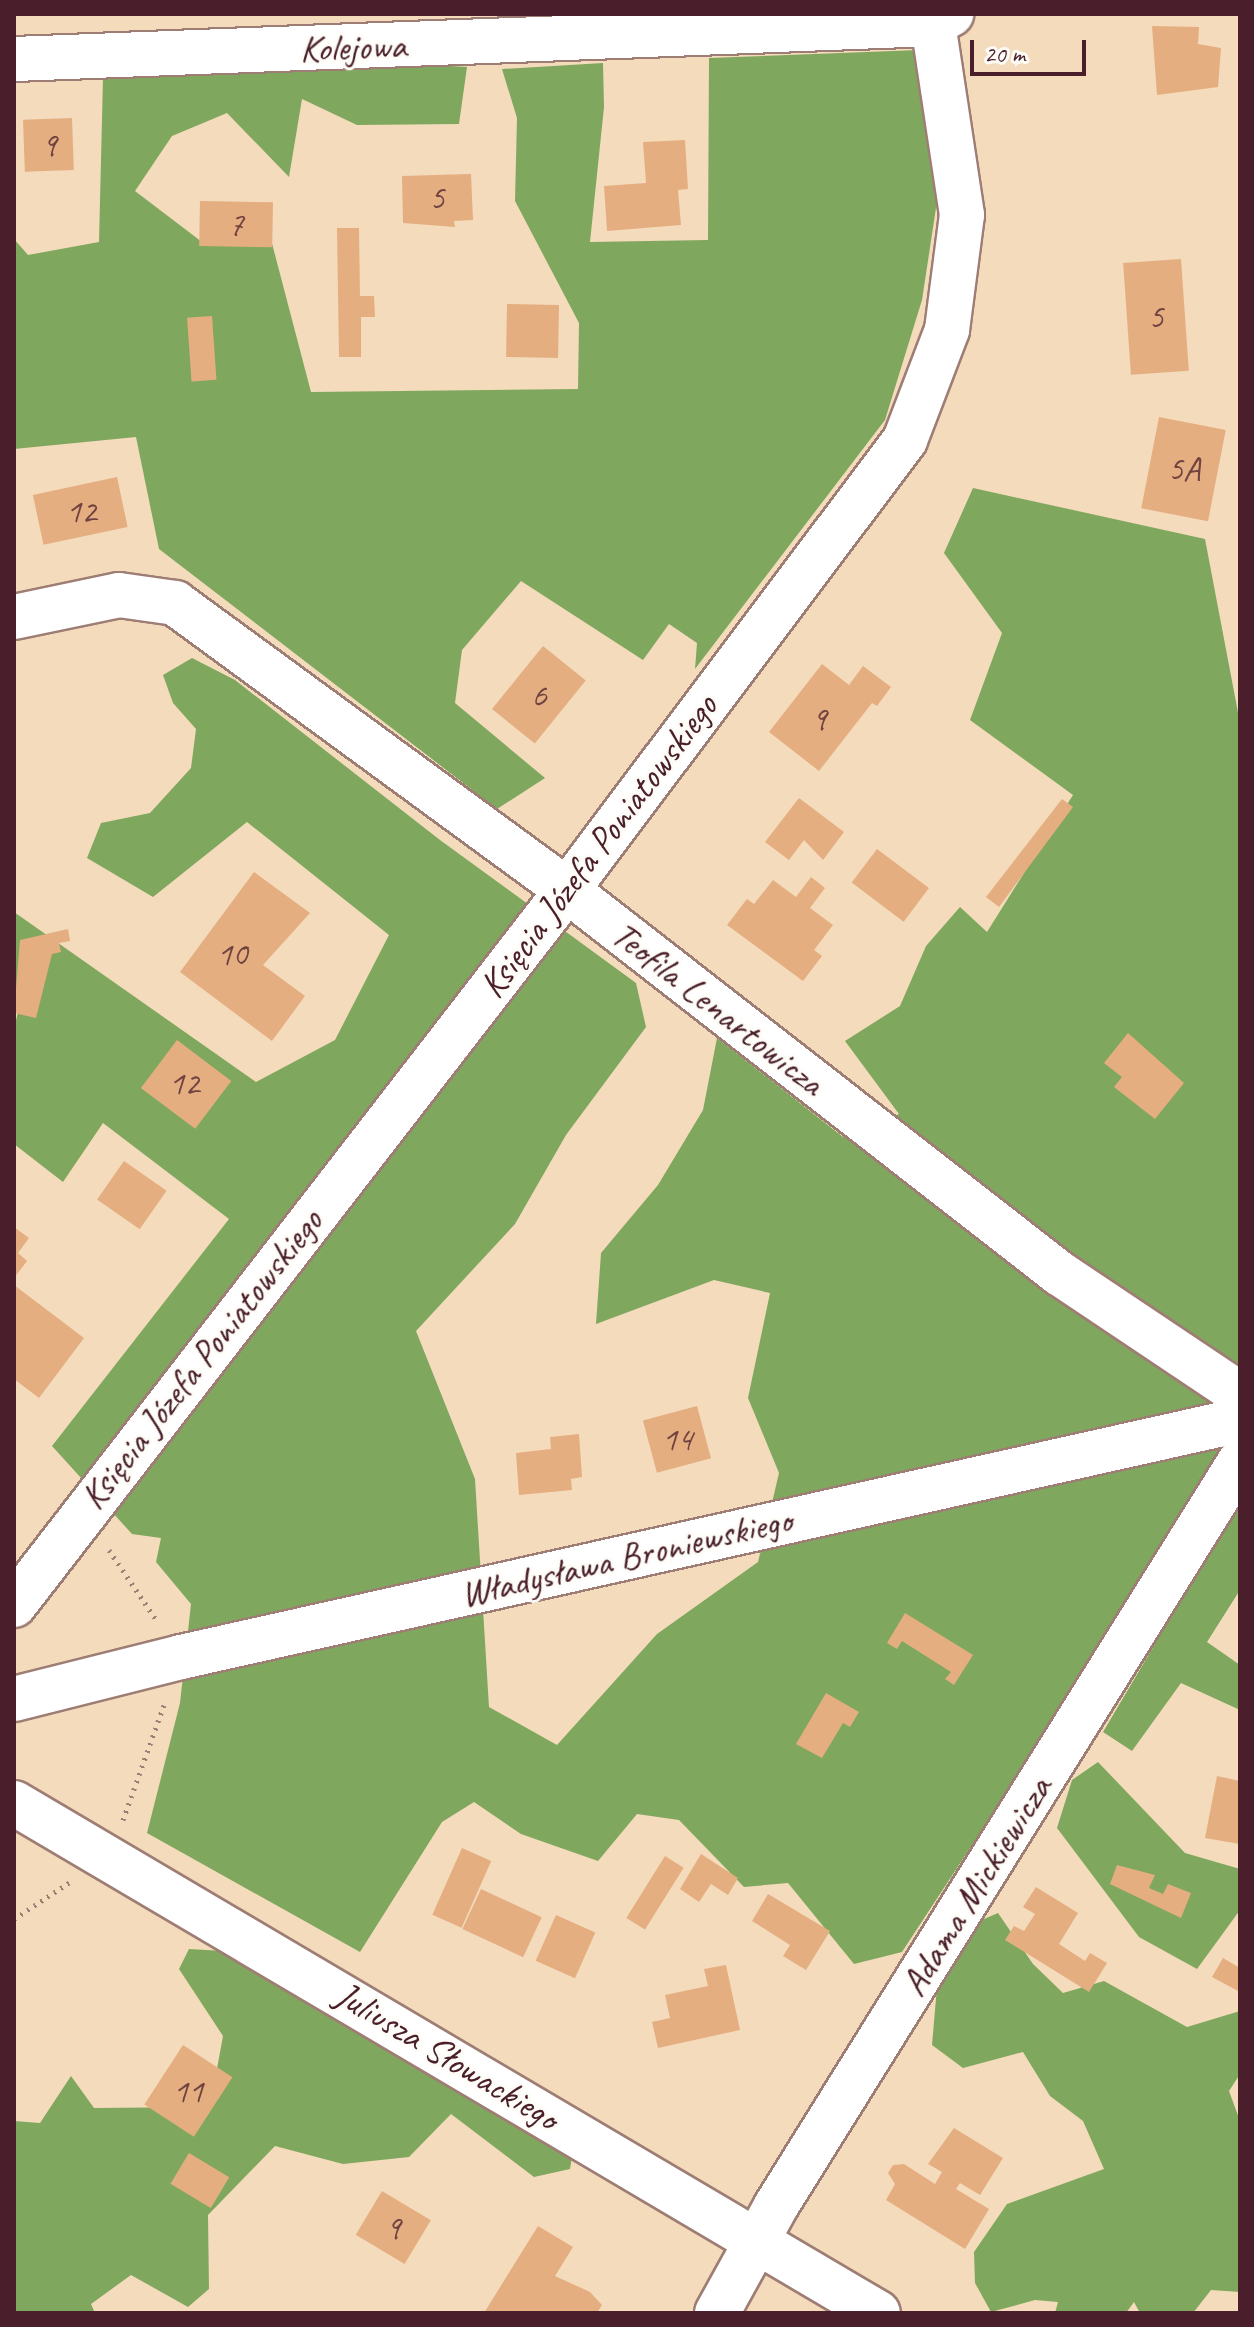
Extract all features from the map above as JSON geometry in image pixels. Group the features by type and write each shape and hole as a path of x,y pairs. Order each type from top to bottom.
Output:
{"street":[{"name":"Kolejowa","path":"14,59 942,19"},
{"name":"Księcia Józefa Poniatowskiego","path":"14,1605 82,1511 567,890 905,440 947,330 962,215 942,19"},
{"name":"Teofila Lenartowicza","path":"14,617 119,595 175,603 567,890 1059,1273 1240,1394"},
{"name":"Władysława Broniewskiego","path":"14,1699 181,1657 1240,1420"},
{"name":"Adama Mickiewicza","path":"717,2313 760,2242 776,2206 1240,1461"},
{"name":"Juliusza Słowackiego","path":"14,1803 110,1855 878,2313"}],"path":[{"path":"14,1919 110,1855 181,1657 82,1511"}],"green space":[{"path":"919,50 941,175 922,300 885,420 695,669 697,643 669,624 643,660 521,581 462,650 455,703 545,778 497,809 159,549 136,437 14,449 14,239 28,255 99,242 103,78 420,64 467,67 459,124 357,125 302,99 289,177 227,113 172,136 135,191 202,242 269,232 311,392 578,389 579,323 515,201 517,118 502,69 603,63 604,107 590,242 708,240 709,58"},
{"path":"973,488 1205,539 1240,723 1240,1424 1209,1483 902,1952 854,1964 788,1883 744,1887 679,1820 637,1814 598,1861 521,1834 474,1802 442,1822 360,1952 147,1833 180,1703 191,1604 156,1562 161,1538 132,1534 52,1446 229,1219 103,1123 63,1182 14,1144 14,1029 21,999 14,993 14,912 256,1082 335,1040 389,935 247,822 153,897 87,858 101,823 150,813 191,768 196,729 173,703 163,675 192,658 235,680 440,840 636,983 646,1027 566,1135 515,1224 416,1331 475,1479 489,1707 557,1745 657,1634 758,1562 779,1473 748,1398 770,1293 714,1280 596,1324 601,1253 658,1185 703,1110 717,1038 843,1137 899,1114 845,1041 900,1006 926,946 960,907 987,932 1073,795 970,720 1002,633 944,553"},
{"path":"1240,1500 1240,1590 1207,1642 1240,1665 1240,1710 1181,1683 1132,1751 1103,1732"},
{"path":"1098,1762 1185,1853 1240,1869 1240,1910 1197,1969 1139,1937 1057,1828 1072,1780"},
{"path":"998,1913 1033,1964 1063,1993 1104,1981 1187,2027 1240,2011 1240,2074 1229,2091 1240,2121 1240,2292 1211,2290 1193,2313 1140,2313 1134,2302 1126,2313 1055,2313 1058,2302 1035,2300 991,2312 975,2283 974,2252 1007,2204 1104,2169 1083,2121 1050,2096 1023,2052 963,2068 932,2045 937,1987 977,1922"},
{"path":"189,1949 224,1951 574,2145 570,2169 534,2177 451,2114 409,2157 343,2164 275,2146 208,2215 209,2289 188,2307 131,2275 91,2304 95,2313 14,2313 14,2121 40,2123 71,2076 94,2108 210,2107 223,2036 179,1969"}],"building":[{"path":"1152,26 1199,27 1198,44 1221,48 1218,87 1157,95"},
{"path":"72,118 74,170 25,172 23,120"},
{"path":"685,140 688,189 678,190 681,225 607,231 604,186 646,183 643,142"},
{"path":"471,174 473,220 454,221 455,227 403,223 402,176"},
{"path":"200,201 273,202 272,247 199,246"},
{"path":"337,228 359,228 360,296 374,296 375,317 361,317 361,357 339,357"},
{"path":"1181,259 1189,371 1131,375 1123,263"},
{"path":"507,304 559,305 558,358 506,357"},
{"path":"212,316 216,380 192,382 187,318"},
{"path":"1159,417 1226,430 1208,521 1141,508"},
{"path":"117,477 128,527 43,545 33,495"},
{"path":"543,646 586,681 535,744 492,709"},
{"path":"822,664 849,685 863,666 891,687 877,706 872,703 819,771 769,732"},
{"path":"799,798 844,832 823,860 804,840 789,860 765,842"},
{"path":"1062,799 1073,807 999,907 986,897"},
{"path":"877,849 929,888 904,922 852,883"},
{"path":"254,872 310,913 263,965 305,996 272,1041 180,972"},
{"path":"811,877 825,888 810,908 833,925 814,950 822,956 803,981 727,925 747,899 754,904 773,880 796,897"},
{"path":"68,929 70,941 59,943 61,952 52,954 36,1018 14,1013 20,940"},
{"path":"1128,1033 1184,1083 1155,1119 1114,1087 1122,1077 1104,1063"},
{"path":"177,1040 231,1081 195,1129 141,1088"},
{"path":"124,1161 167,1191 140,1229 97,1200"},
{"path":"14,1227 29,1238 18,1253 27,1261 14,1278"},
{"path":"14,1285 84,1338 39,1398 14,1379"},
{"path":"697,1406 711,1458 657,1473 643,1420"},
{"path":"579,1434 582,1477 571,1479 572,1490 519,1495 516,1453 551,1449 550,1437"},
{"path":"905,1613 973,1655 954,1685 945,1679 951,1672 902,1641 897,1649 887,1643"},
{"path":"826,1693 859,1712 850,1727 843,1723 822,1758 796,1744"},
{"path":"1217,1776 1240,1781 1240,1844 1205,1838"},
{"path":"462,1848 491,1861 462,1928 432,1915"},
{"path":"701,1854 738,1878 728,1895 711,1884 699,1902 680,1889"},
{"path":"665,1856 684,1868 645,1930 626,1918"},
{"path":"1117,1865 1155,1875 1149,1888 1163,1894 1168,1884 1191,1893 1181,1918 1110,1884"},
{"path":"1036,1887 1078,1913 1059,1944 1085,1961 1090,1953 1107,1963 1089,1992 1005,1940 1014,1926 1024,1931 1035,1914 1023,1907"},
{"path":"481,1889 542,1917 523,1957 462,1929"},
{"path":"768,1894 830,1931 806,1970 783,1956 790,1945 752,1921"},
{"path":"556,1915 595,1932 575,1978 536,1961"},
{"path":"1223,1958 1240,1968 1240,1992 1212,1977"},
{"path":"726,1965 740,2030 658,2048 652,2022 670,2018 665,1995 708,1986 704,1969"},
{"path":"183,2045 232,2077 194,2137 144,2105"},
{"path":"954,2128 1003,2158 980,2195 960,2183 956,2189 989,2209 965,2249 886,2200 895,2184 888,2173 893,2165 904,2164 935,2184 942,2172 928,2164"},
{"path":"189,2153 229,2177 211,2208 170,2184"},
{"path":"382,2191 431,2220 405,2264 356,2235"},
{"path":"538,2226 573,2247 555,2276 590,2292 602,2305 597,2313 484,2313"}]}
